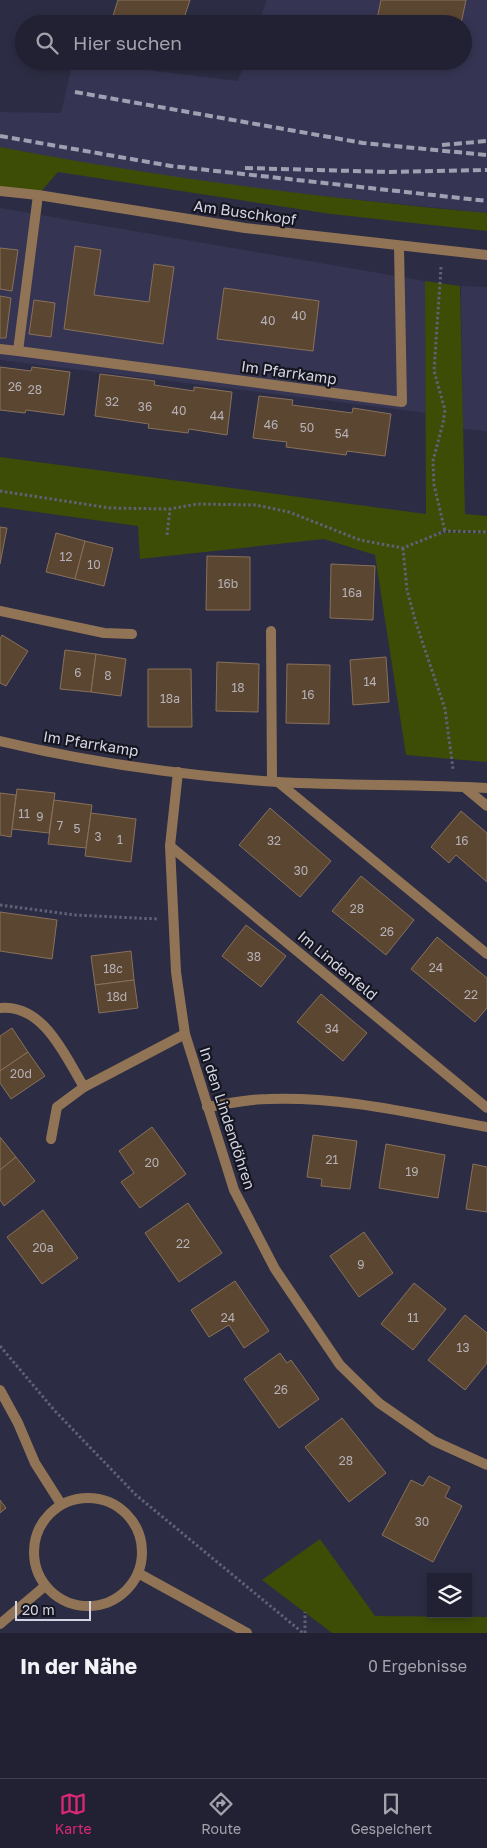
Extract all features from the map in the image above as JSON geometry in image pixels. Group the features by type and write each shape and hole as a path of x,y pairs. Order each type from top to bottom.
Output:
{"street":[{"name":"Am Buschkopf","path":"0,191 38,195 245,228 442,252 487,255"},
{"path":"18,351 38,195"},
{"name":"Im Pfarrkamp","path":"0,349 402,402 398,247"},
{"path":"0,611 104,634 132,634"},
{"path":"272,631 275,781 487,954"},
{"name":"Im Pfarrkamp","path":"0,741 40,750 178,772"},
{"path":"178,772 275,781 487,788"},
{"name":"In den Lindendöhren","path":"178,772 170,846 172,920 176,972 185,1034 234,1190 275,1268 340,1365 379,1403 434,1441 487,1465"},
{"path":"460,787 487,806"},
{"name":"Im Lindenfeld","path":"170,846 487,1108"},
{"path":"0,1008 10,1007 29,1014 47,1027 84,1088"},
{"name":"In den Lindendöhren","path":"51,1139 57,1107 84,1088 185,1034"},
{"path":"208,1107 267,1099 317,1100 397,1111 487,1127"},
{"path":"0,1390 18,1423 35,1464 61,1504"},
{"path":"78,1498 96,1498 113,1504 128,1515 138,1530 142,1548 138,1573 122,1594 108,1602 91,1606 75,1604 60,1598 46,1586 36,1570 33,1551 36,1532 46,1516 61,1504 78,1498"},
{"path":"138,1573 247,1633"},
{"path":"0,1624 46,1586"}],"path":[{"path":"442,252 434,372 444,410 443,422 432,461 434,485 445,531"},
{"path":"0,491 110,508 170,509 197,504 256,505 289,512 360,540 403,548 445,531 487,532"},
{"path":"167,535 170,509"},
{"path":"403,548 407,590 445,709 447,732 460,787"},
{"path":"0,904 75,915 172,920"},
{"path":"0,1346 55,1411 136,1495 304,1633"},
{"path":"304,1633 305,1612"}],"shaded area":[{"path":"267,0 487,0 487,213 234,187 78,162 0,147 0,112 61,113 71,70 147,70 238,81 242,70 472,70 472,15 261,15"},
{"path":"0,208 425,281 426,413 0,360"},
{"path":"461,286 487,287 487,431 463,429"}],"green space":[{"path":"0,147 182,178 364,201 487,213 487,231 331,214 58,172 38,195 0,191"},
{"path":"425,281 460,286 465,514 487,516 487,532 445,531 433,535 448,532 487,533 487,762 406,755 375,555 324,539 140,559 138,526 0,507 0,457 426,514"},
{"path":"320,1539 375,1616 427,1616 427,1618 487,1617 487,1633 332,1633 262,1580"}],"building":[{"path":"118,0 190,0 185,15 113,15"},
{"path":"381,0 466,0 463,15 378,15"},
{"path":"75,246 101,250 94,295 149,302 154,264 174,267 163,344 64,329"},
{"path":"0,248 18,250 12,291 0,289"},
{"path":"224,288 319,301 313,351 217,339"},
{"path":"0,296 11,298 6,338 0,338"},
{"path":"34,300 55,303 51,337 29,334"},
{"path":"0,367 31,371 32,367 70,372 64,415 26,410 25,413 0,410"},
{"path":"100,374 155,381 154,385 194,391 194,387 232,392 227,435 189,429 188,433 148,428 149,424 95,416"},
{"path":"259,396 293,400 292,405 352,413 353,408 391,414 385,456 347,451 346,455 286,447 287,442 253,438"},
{"path":"0,527 7,528 0,564"},
{"path":"56,533 85,541 75,579 46,572"},
{"path":"85,541 113,548 104,586 75,579"},
{"path":"207,556 250,557 250,610 206,610"},
{"path":"331,564 375,566 373,620 330,618"},
{"path":"2,635 28,651 6,686 0,683 0,639"},
{"path":"65,650 96,654 91,692 60,689"},
{"path":"96,654 126,659 121,696 91,692"},
{"path":"386,657 389,702 353,705 350,660"},
{"path":"217,662 259,664 258,712 216,711"},
{"path":"287,664 330,665 329,724 286,723"},
{"path":"148,669 191,669 192,727 148,727"},
{"path":"17,789 55,793 49,833 12,829"},
{"path":"0,793 16,795 11,837 0,835"},
{"path":"54,800 92,805 86,848 48,844"},
{"path":"270,808 331,861 300,897 239,845"},
{"path":"461,811 487,833 487,882 456,855 449,863 431,847"},
{"path":"91,813 136,819 131,862 85,856"},
{"path":"361,876 414,920 386,955 332,911"},
{"path":"0,912 57,920 52,959 0,951"},
{"path":"246,925 286,956 261,987 222,956"},
{"path":"437,937 487,978 487,1008 475,1022 411,969"},
{"path":"131,951 134,980 95,985 91,956"},
{"path":"134,980 138,1008 99,1013 95,985"},
{"path":"321,994 367,1033 343,1061 297,1022"},
{"path":"12,1028 28,1052 0,1071 0,1036"},
{"path":"28,1052 45,1076 11,1099 0,1083 0,1071"},
{"path":"152,1127 186,1174 140,1208 121,1182 134,1173 119,1151"},
{"path":"313,1135 357,1141 350,1189 321,1186 322,1179 307,1177"},
{"path":"0,1137 16,1157 0,1170"},
{"path":"386,1144 445,1155 438,1198 379,1188"},
{"path":"16,1157 35,1181 4,1206 0,1200 0,1170"},
{"path":"473,1164 487,1167 487,1212 466,1209"},
{"path":"188,1203 222,1253 179,1282 145,1233"},
{"path":"43,1210 78,1258 42,1284 7,1237"},
{"path":"364,1232 393,1273 359,1297 330,1256"},
{"path":"235,1281 269,1331 244,1348 229,1325 209,1337 191,1310"},
{"path":"414,1283 446,1309 413,1350 381,1324"},
{"path":"465,1315 487,1333 487,1363 465,1390 428,1360"},
{"path":"280,1353 287,1363 291,1360 319,1399 279,1428 244,1379"},
{"path":"342,1418 386,1473 349,1502 305,1447"},
{"path":"429,1476 450,1487 445,1497 462,1506 433,1562 382,1535 411,1480 423,1486"},
{"path":"0,1500 6,1508 0,1513"}],"railway":[{"path":"75,92 363,143 487,155"},
{"path":"0,136 171,166 487,201"},
{"path":"442,145 487,141"},
{"path":"245,168 390,172 487,170"}]}
